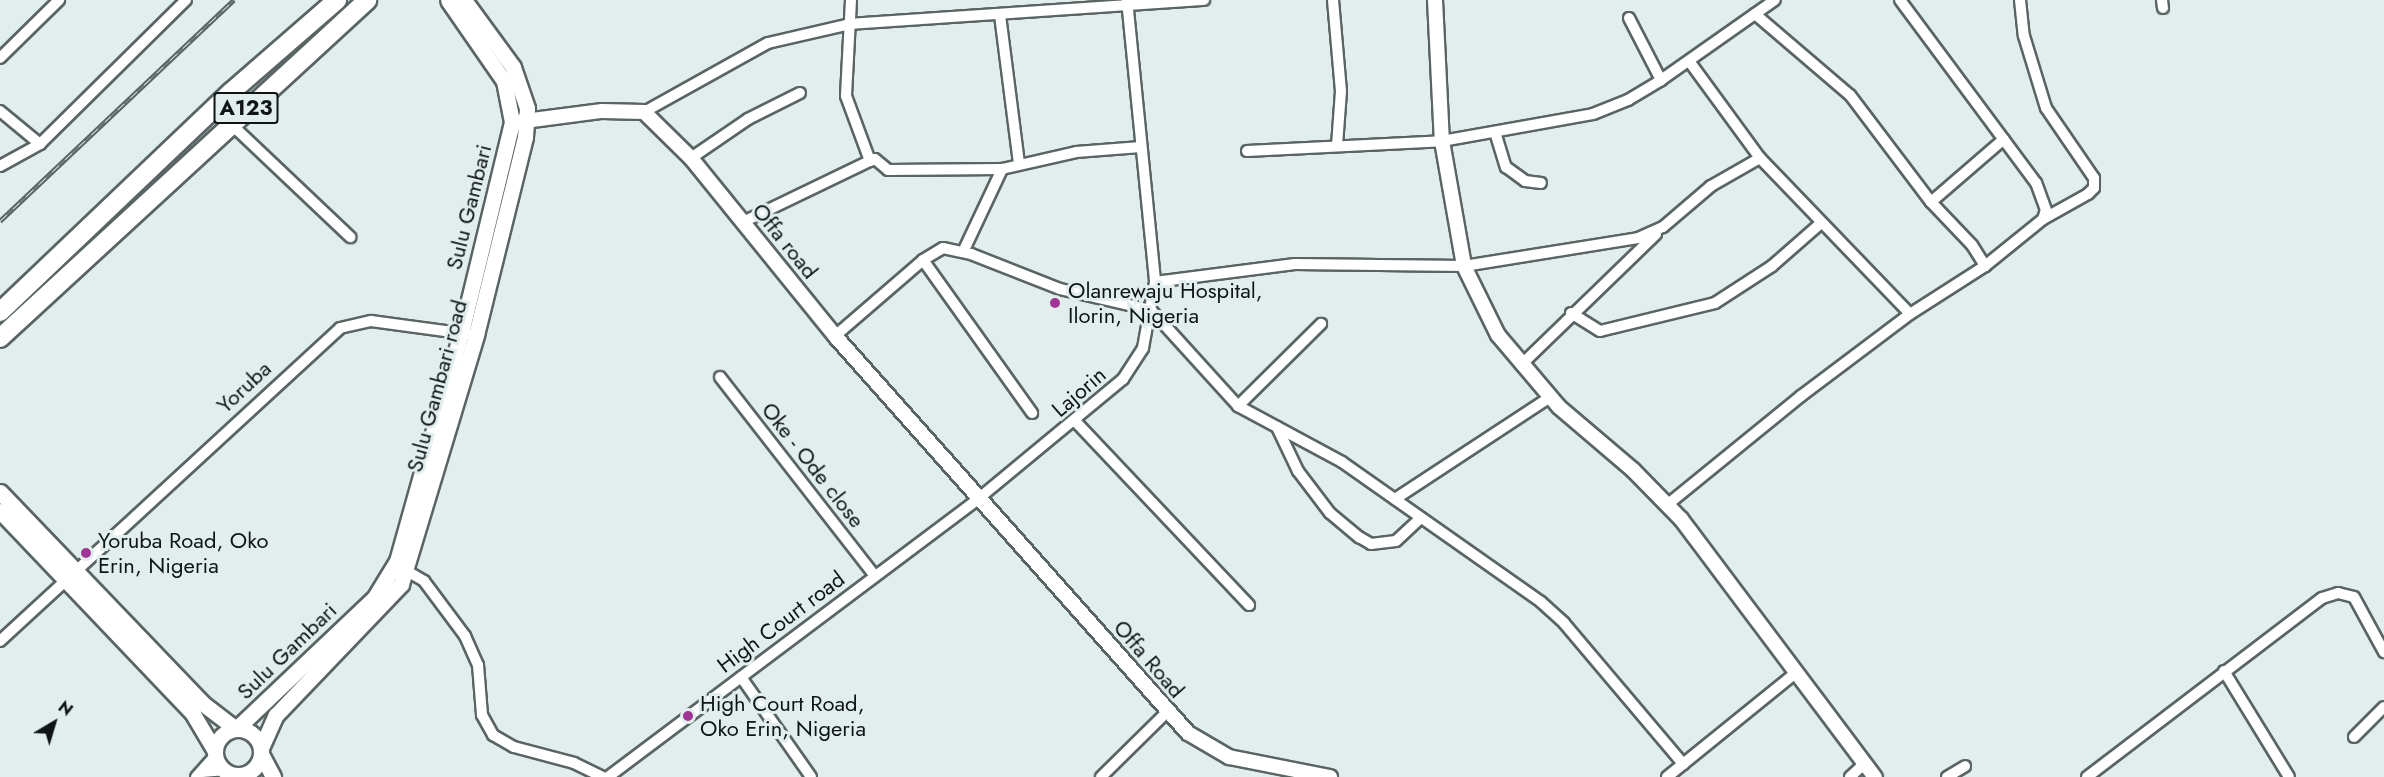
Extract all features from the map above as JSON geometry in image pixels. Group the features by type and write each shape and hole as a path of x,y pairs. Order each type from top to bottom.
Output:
{"highway":[{"name":"A123","path":"0,312 230,93 337,0"},
{"name":"A123","path":"128,219 152,188 192,146 351,0"},
{"name":"A123","path":"115,204 133,193 192,146 359,0"},
{"name":"A123","path":"0,338 230,123 367,0"}],"main road":[{"name":"Sulu Gambari","path":"448,0 504,81 520,121"},
{"name":"Sulu Gambari road","path":"261,751 276,715 382,608 402,568 468,334 520,121 521,81 464,0"},
{"path":"0,492 193,714 228,774 250,772 261,751"},
{"path":"0,511 70,575 202,703 237,729 252,734 273,777"},
{"name":"Sulu Gambari","path":"237,729 375,597 402,568"},
{"path":"215,754 221,736 237,729"}],"street":[{"path":"0,58 59,0"},
{"path":"0,166 40,144 186,0"},
{"path":"851,0 846,96 870,161"},
{"path":"520,121 602,111 644,112 768,43 850,24 1204,0"},
{"path":"1333,0 1341,91 1337,146"},
{"path":"1435,0 1442,141 1464,266 1498,335 1521,366 1550,398 1667,505 1875,777"},
{"path":"1247,151 1442,141 1593,114 1628,100 1661,80 1775,0"},
{"path":"1900,0 2036,183 2046,210 2043,219"},
{"path":"1667,505 1801,396 1910,314 1985,266 2043,219 2088,194 2094,188 2094,178 2046,108 2024,36 2020,0"},
{"name":"Lajorin","path":"978,499 1076,422 1133,367 1143,348 1155,282 1127,4"},
{"path":"1755,14 1850,95 1931,202 1972,245 1985,266"},
{"path":"1000,15 1019,164"},
{"path":"1629,18 1661,80"},
{"path":"1689,61 1760,158 1820,224 1910,314"},
{"path":"691,158 748,120 800,93"},
{"path":"0,111 40,144"},
{"name":"Offa road","path":"644,112 691,158 836,336 978,499"},
{"path":"230,123 350,237"},
{"path":"1495,132 1506,167 1525,181 1541,183"},
{"path":"1931,202 2004,139"},
{"path":"743,222 875,159 888,170 1002,169 1087,150 1141,147"},
{"path":"1521,366 1571,313 1662,227 1711,186 1760,158"},
{"path":"963,252 1002,169"},
{"path":"1571,313 1599,331 1715,303 1772,266 1820,224"},
{"path":"1155,282 1294,264 1464,266 1638,238 1662,227"},
{"path":"836,336 923,260 943,248 963,252 1060,289 1151,310 1238,406 1323,450 1541,602 1564,623 1683,764"},
{"path":"923,260 1032,413"},
{"name":"Yoruba","path":"0,641 340,328 371,321 468,334"},
{"path":"1238,406 1321,324"},
{"name":"Oke - Ode close","path":"720,377 875,576"},
{"path":"1395,499 1550,398"},
{"path":"1076,422 1249,605"},
{"path":"1277,427 1298,471 1330,513 1353,533 1371,544 1385,544 1406,536 1421,518"},
{"name":"High Court road","path":"608,777 978,499"},
{"name":"Offa Road","path":"978,499 1167,712 1201,744 1217,753 1330,777"},
{"path":"402,568 424,581 442,601 473,650 482,714 493,735 514,747 574,763 603,777"},
{"path":"2087,777 2309,605 2338,593 2354,597 2384,652"},
{"path":"2224,671 2289,777"},
{"path":"1666,777 1794,674"},
{"path":"741,677 811,777"},
{"path":"2354,737 2384,707"},
{"path":"1101,777 1167,712"},
{"path":"199,774 215,754"},
{"path":"1850,777 1864,764"},
{"path":"1947,777 1965,766"},
{"path":"199,774 228,774"}],"railway":[{"path":"0,221 234,0"}],"place":[{"name":"Olanrewaju Hospital, Ilorin, Nigeria","path":"1055,303"},
{"name":"Yoruba Road, Oko Erin, Nigeria","path":"86,553"},
{"name":"High Court Road, Oko Erin, Nigeria","path":"688,716"}]}
